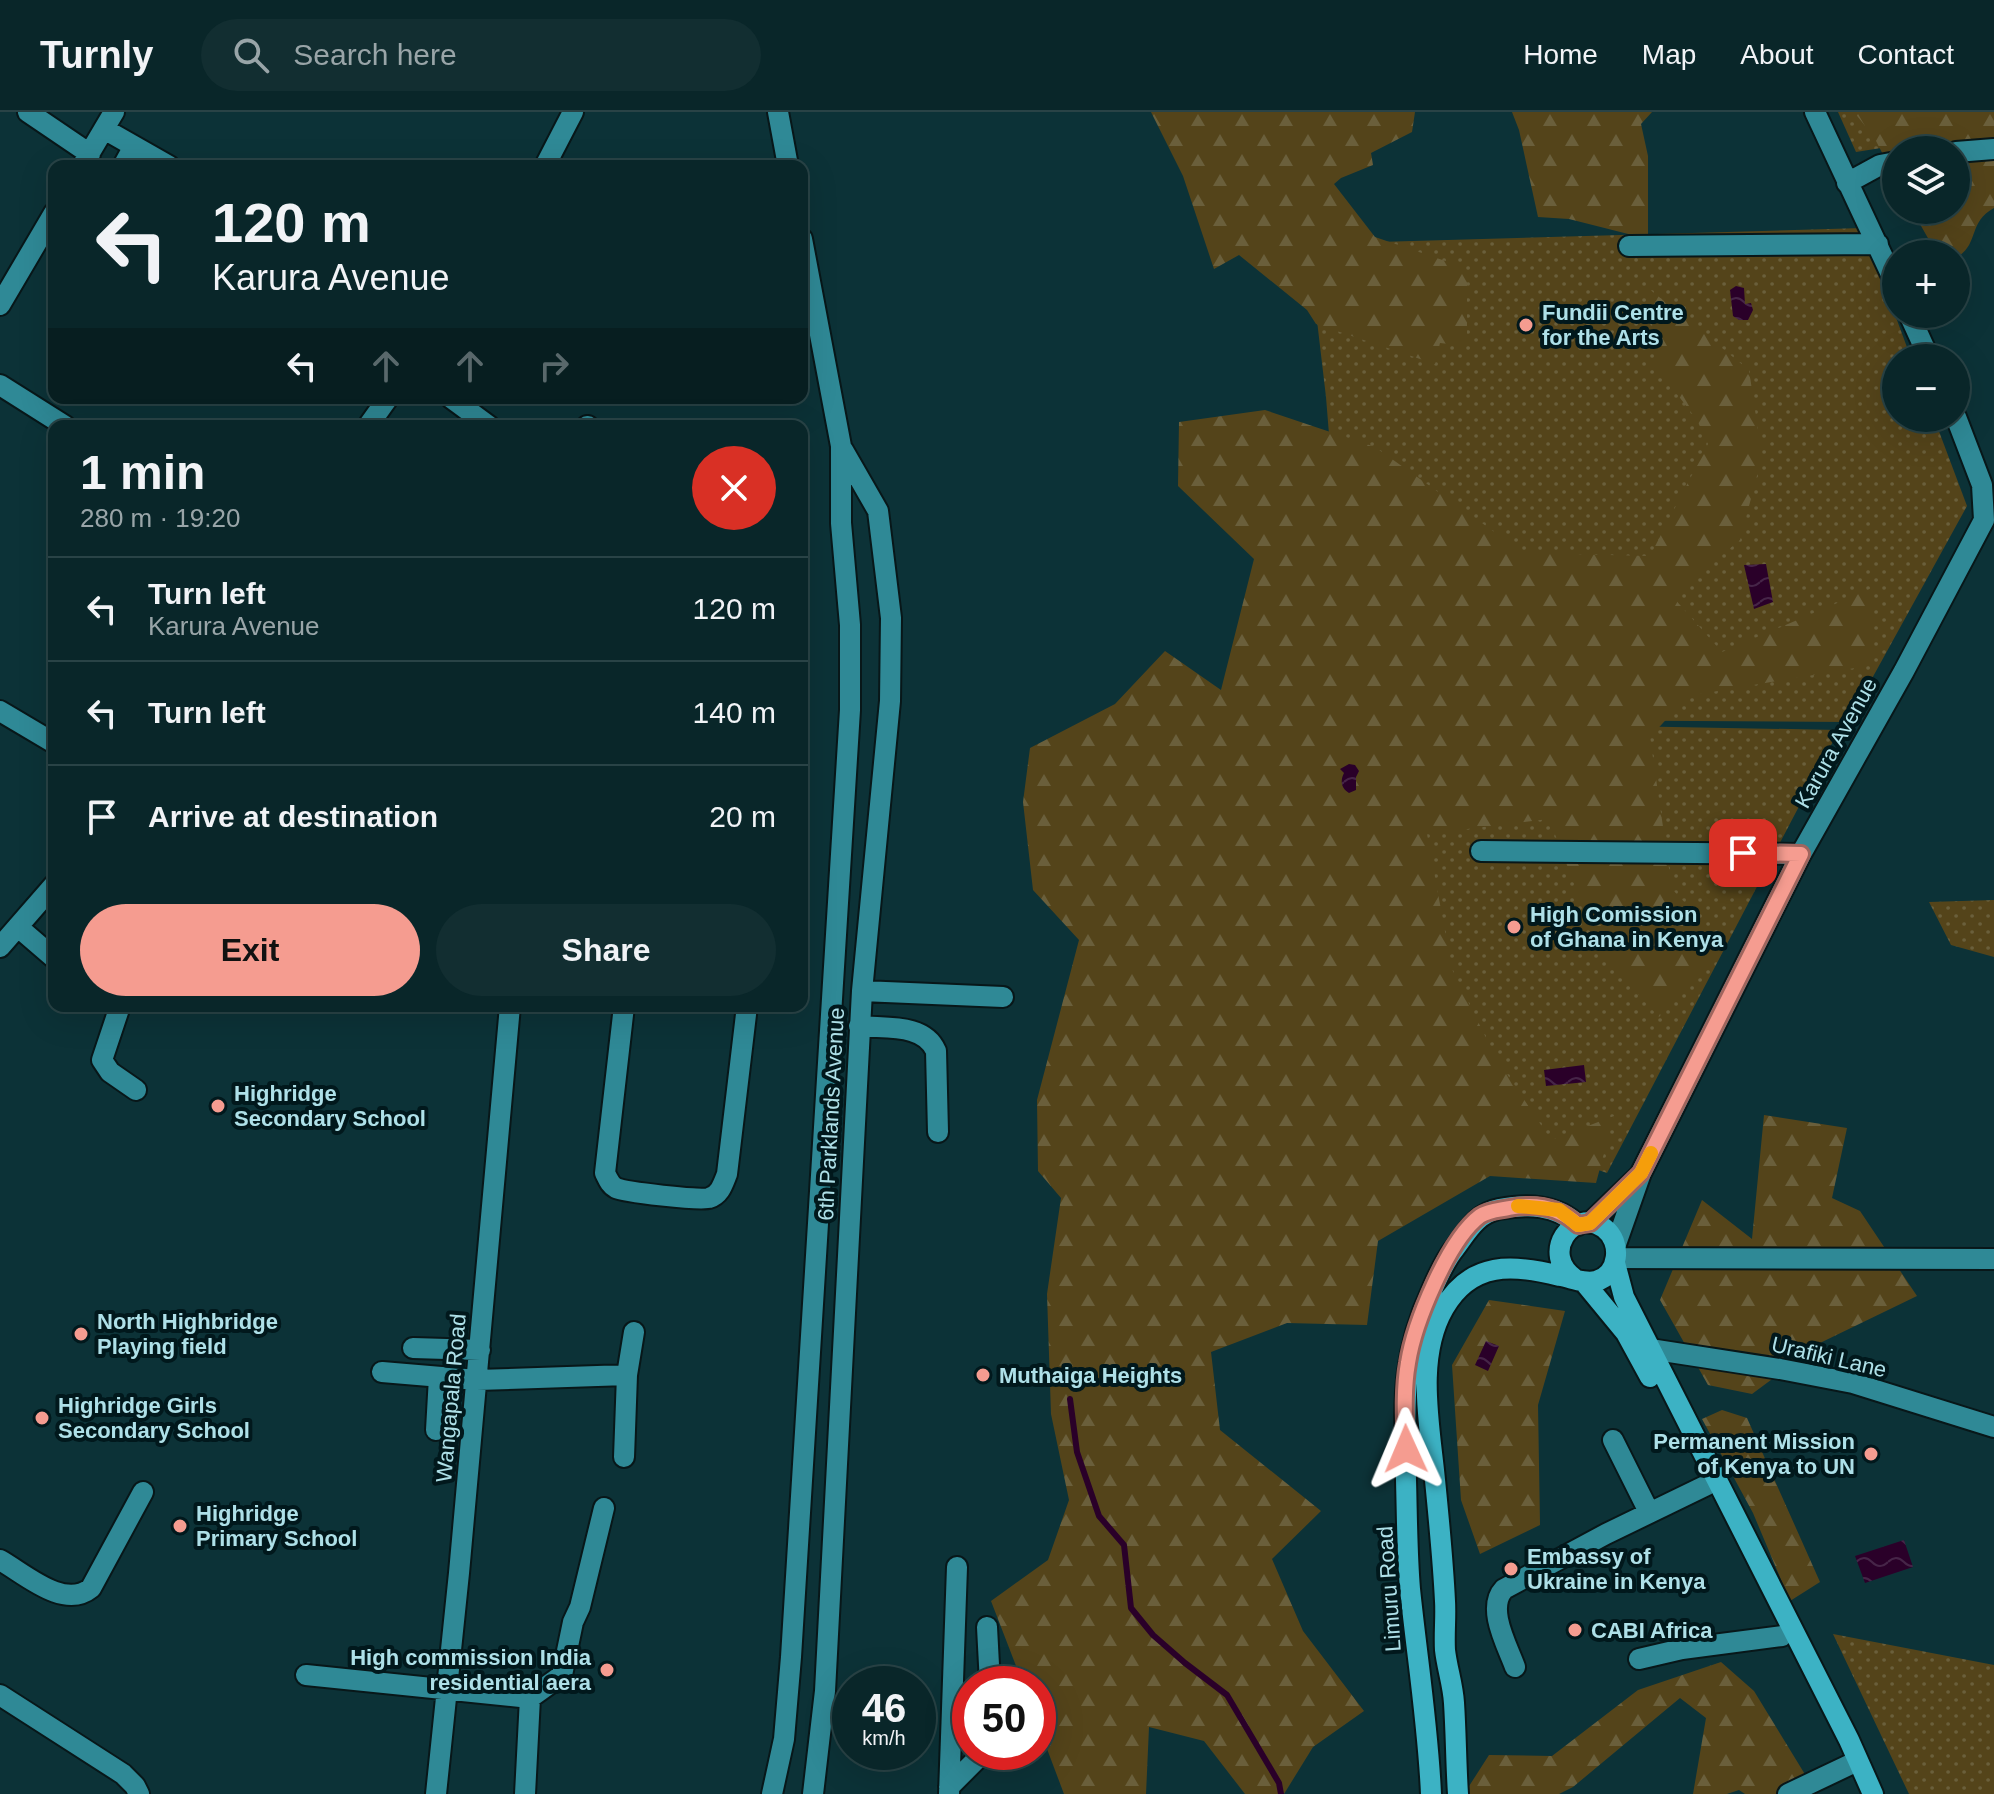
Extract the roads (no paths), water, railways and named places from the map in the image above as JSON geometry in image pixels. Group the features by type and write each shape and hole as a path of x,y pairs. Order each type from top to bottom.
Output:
{"main road":[{"name":"Limuru Road","path":"1431,1794 1430,1755 1410,1587 1408,1543 1405,1398 1413,1338 1421,1313 1450,1254 1480,1216 1495,1209 1527,1206 1559,1210 1584,1224"},
{"path":"1862,1794 1707,1485 1626,1333 1580,1281 1561,1265 1558,1256 1563,1237 1584,1224 1606,1229 1616,1255 1624,1297 1849,1740 1873,1794"},
{"path":"1458,1794 1454,1701 1445,1650 1445,1600 1427,1384 1432,1333 1456,1289 1481,1273 1505,1267 1522,1267 1580,1281 1603,1278 1616,1255"}],"street":[{"path":"28,112 86,160 109,120 134,146 158,160"},
{"path":"548,160 573,112"},
{"path":"778,112 787,160"},
{"path":"1815,112 1882,253"},
{"path":"126,160 134,146"},
{"path":"1970,151 1994,149"},
{"path":"1847,183 1882,165"},
{"path":"0,305 48,226"},
{"path":"1629,246 1878,244"},
{"name":"6th Parklands Avenue","path":"772,1794 784,1739 791,1657 850,710 850,625 841,523 841,446 808,271"},
{"path":"0,385 55,420"},
{"path":"459,404 481,420"},
{"name":"Karura Avenue","path":"1616,1255 1641,1173 1801,854 1984,520 1982,485 1962,432"},
{"name":"6th Parklands Avenue","path":"813,1794 825,1691 859,1026 890,701 891,618 878,511 841,446"},
{"path":"0,711 48,739"},
{"path":"1481,851 1801,854"},
{"path":"0,947 48,892"},
{"path":"18,927 48,953"},
{"path":"862,991 1003,997"},
{"path":"119,1012 102,1060 110,1072 136,1090"},
{"name":"Wangapala Road","path":"436,1794 509,1012"},
{"path":"623,1012 605,1173 608,1181 627,1192 708,1199 720,1191 727,1174 746,1012"},
{"path":"859,1026 914,1031 932,1041 936,1051 938,1132"},
{"name":"Karura Avenue","path":"1584,1224 1641,1173"},
{"path":"1616,1255 1994,1259"},
{"path":"624,1457 627,1375 634,1332"},
{"path":"413,1348 480,1350"},
{"name":"Urafiki Lane","path":"1650,1349 1853,1383 1994,1427"},
{"path":"382,1372 477,1380 627,1375"},
{"path":"436,1430 439,1377"},
{"path":"1613,1440 1649,1512"},
{"path":"1515,1667 1496,1602 1504,1589 1649,1512 1707,1485"},
{"path":"0,1560 57,1593 84,1594 91,1588 143,1492"},
{"path":"306,1675 530,1698 562,1675 604,1508"},
{"path":"949,1790 957,1567"},
{"path":"987,1627 989,1666"},
{"path":"1639,1659 1673,1650 1782,1636"},
{"path":"0,1695 123,1774 139,1794"},
{"path":"525,1794 530,1698"},
{"path":"1788,1794 1849,1765"},
{"path":"949,1790 967,1770"}],"water":[{"path":"1736,286 1744,288 1745,304 1751,303 1753,310 1748,320 1733,316 1730,290"},
{"path":"1766,564 1773,602 1754,609 1744,565"},
{"path":"1349,764 1355,765 1359,771 1356,790 1349,793 1343,787 1344,773 1340,769"},
{"path":"1584,1065 1586,1082 1546,1086 1544,1070"},
{"path":"1486,1341 1499,1346 1488,1371 1475,1365"},
{"path":"1904,1540 1913,1567 1865,1583 1855,1556"}],"waterway":[{"path":"1070,1399 1077,1452 1099,1516 1124,1545 1131,1608 1153,1635 1227,1695 1279,1783 1281,1794"}],"place":[{"name":"Fundii Centre for the Arts","path":"1526,325"},
{"name":"High Comission of Ghana in Kenya","path":"1514,927"},
{"name":"Highridge Secondary School","path":"218,1106"},
{"name":"North Highbridge Playing field","path":"81,1334"},
{"name":"Muthaiga Heights","path":"983,1375"},
{"name":"Highridge Girls Secondary School","path":"42,1418"},
{"name":"Permanent Mission of Kenya to UN","path":"1871,1454"},
{"name":"Highridge Primary School","path":"180,1526"},
{"name":"Embassy of Ukraine in Kenya","path":"1511,1569"},
{"name":"CABI Africa","path":"1575,1630"},
{"name":"High commission India residential aera","path":"607,1670"}]}
